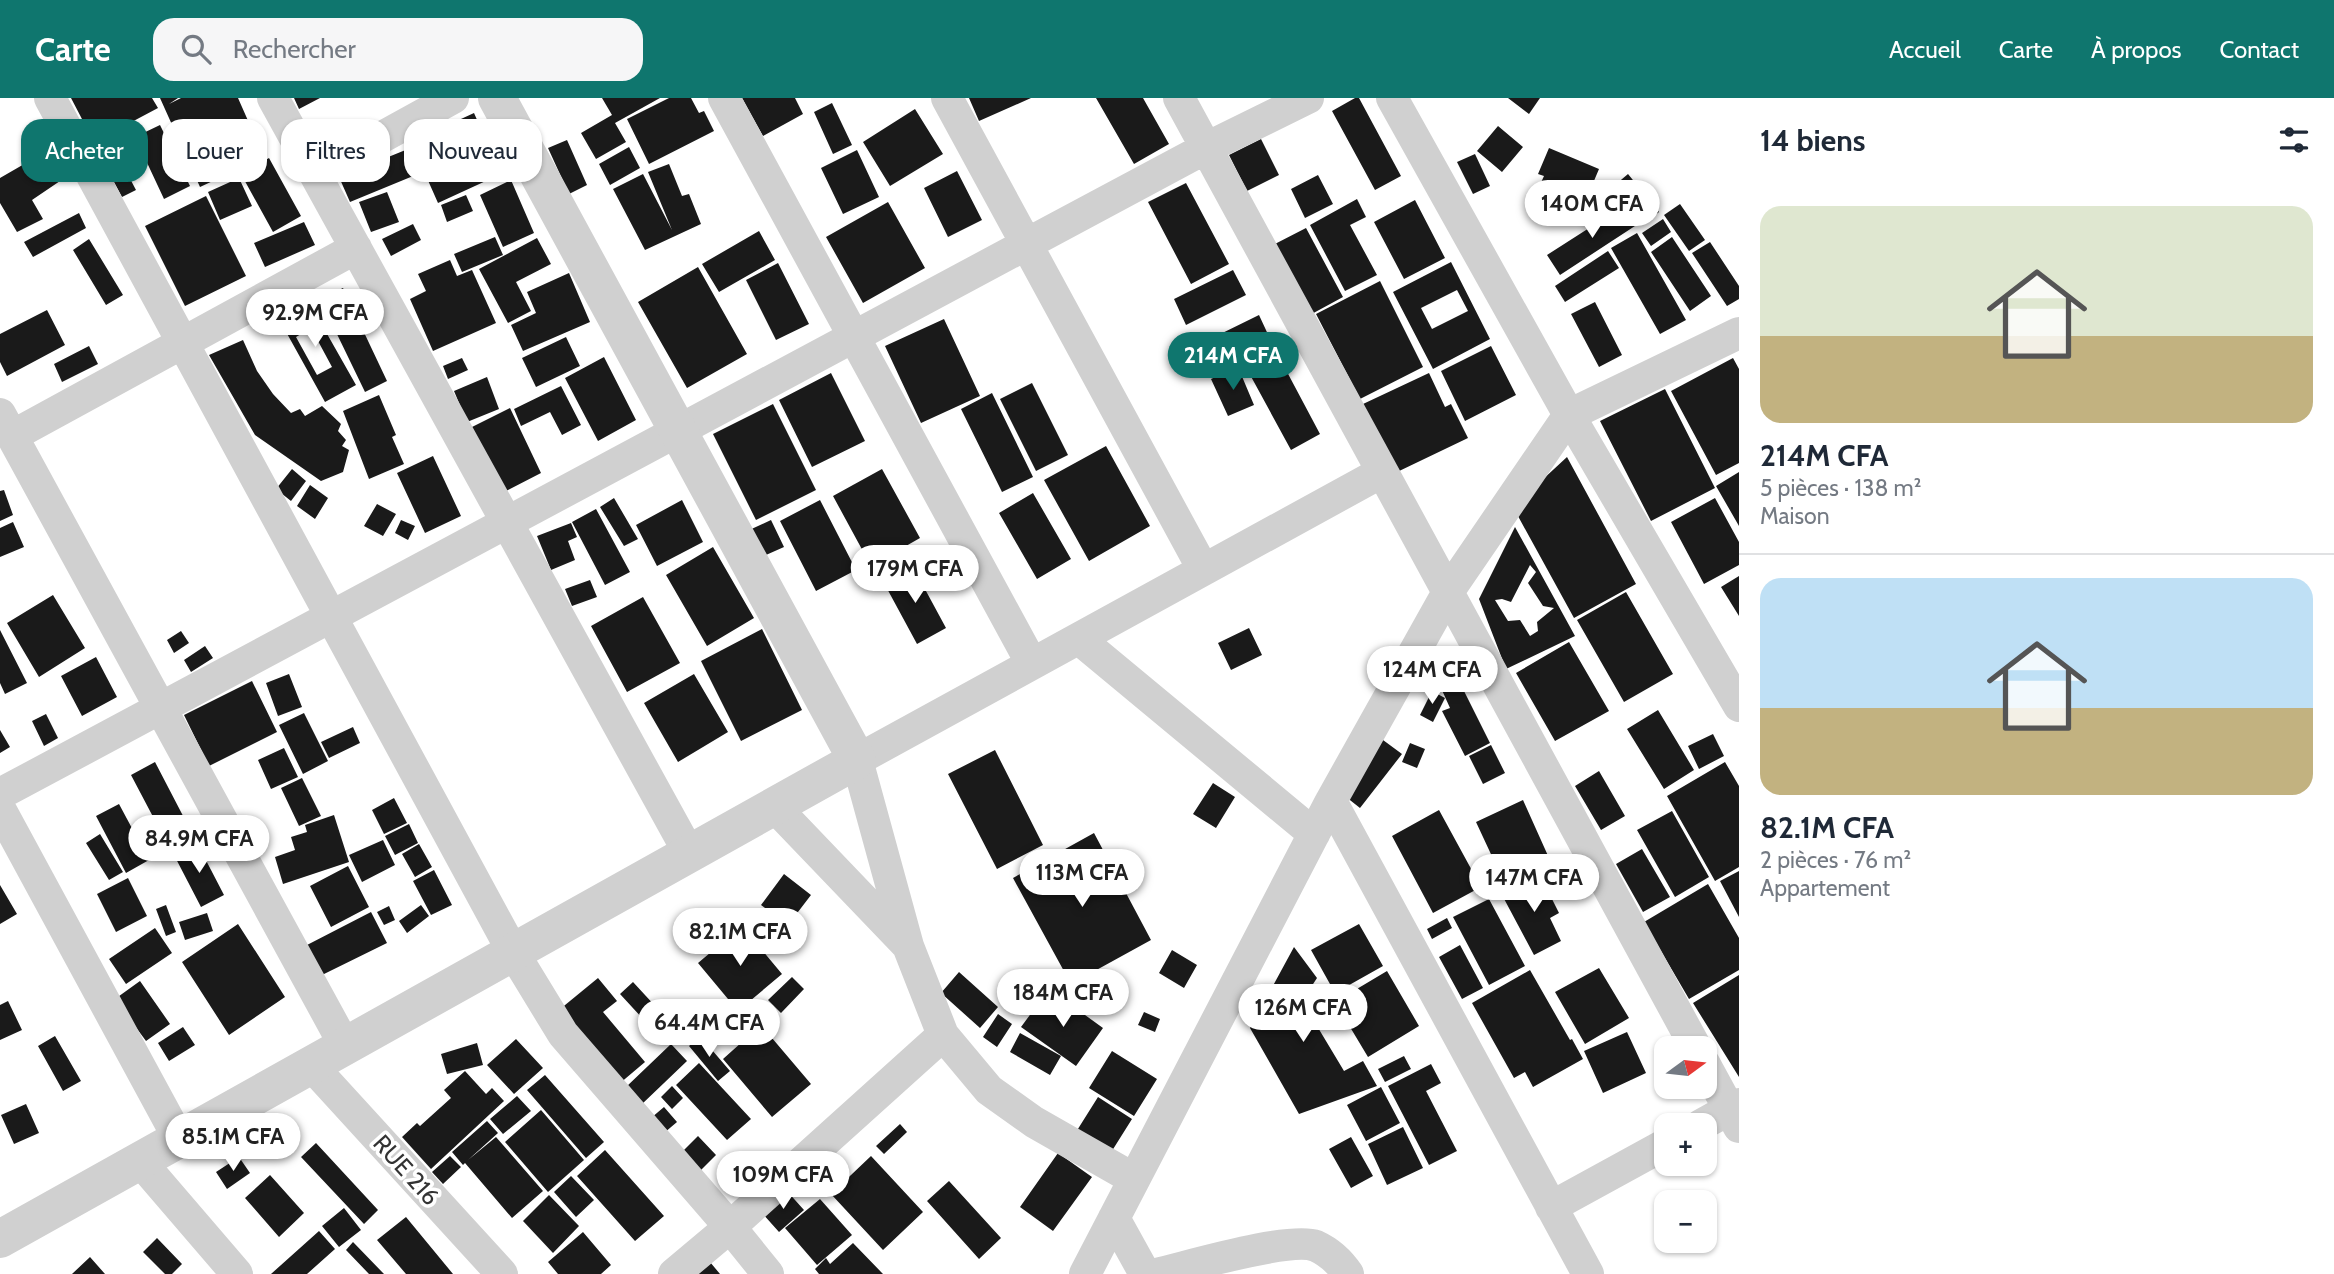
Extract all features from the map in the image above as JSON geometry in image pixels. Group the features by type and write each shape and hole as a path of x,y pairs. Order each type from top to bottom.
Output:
{"street":[{"path":"50,98 513,952 563,1034 768,1274"},
{"path":"274,98 285,119"},
{"path":"390,133 453,98"},
{"path":"497,98 857,760 908,946 943,1035 989,1090 1034,1122 1134,1180"},
{"path":"724,98 1032,663"},
{"path":"947,98 1203,569"},
{"path":"1179,98 1689,1036"},
{"path":"0,794 1206,148 1308,98"},
{"path":"1392,98 1569,415 1739,706"},
{"path":"319,182 689,853"},
{"path":"345,1046 6,425 183,342 356,248"},
{"path":"1085,1274 1331,801 1448,592 1569,415 1739,333"},
{"path":"0,1239 773,806 1382,472"},
{"path":"1079,639 1314,834"},
{"path":"1331,801 1588,1274"},
{"path":"773,806 908,946"},
{"path":"0,809 180,1139"},
{"path":"674,1274 943,1035"},
{"name":"RUE 216","path":"311,1065 502,1274"},
{"path":"1717,1083 1736,1113 1717,1119"},
{"path":"1551,1207 1654,1151"},
{"path":"140,1161 237,1274"},
{"path":"1114,1218 1145,1274"},
{"path":"1156,1274 1287,1243 1314,1245 1339,1261 1348,1274"}],"building":[{"path":"71,98 152,98 158,108 137,119 82,119"},
{"path":"160,98 178,98 169,104 181,98 238,98 247,119 169,119"},
{"path":"294,98 320,98 299,109"},
{"path":"602,98 660,98 615,123 626,142 596,159 581,133 612,115"},
{"path":"669,98 691,98 699,113 704,111 714,131 649,164 627,119"},
{"path":"742,98 795,98 803,114 763,136"},
{"path":"969,98 1031,98 979,121"},
{"path":"1096,98 1143,98 1169,144 1134,164"},
{"path":"1359,98 1401,176 1375,190 1332,111"},
{"path":"1508,98 1540,98 1529,114"},
{"path":"832,103 852,145 833,154 814,112"},
{"path":"915,109 943,154 890,186 863,142"},
{"path":"474,113 477,119 461,119"},
{"path":"160,125 162,129 162,182 188,182 190,186 164,199 148,165 148,131"},
{"path":"1498,126 1523,147 1502,172 1477,151"},
{"path":"1261,139 1279,175 1247,191 1229,155"},
{"path":"567,140 587,185 569,194 548,148"},
{"path":"629,147 640,168 610,185 599,164"},
{"path":"1549,148 1599,169 1588,195 1570,188 1565,201 1538,189 1544,176 1538,174"},
{"path":"857,150 879,197 843,214 821,168"},
{"path":"404,151 404,180 350,202 341,182 390,182 390,156"},
{"path":"1475,154 1490,186 1473,194 1457,162"},
{"path":"269,158 301,216 273,232 245,182 267,182"},
{"path":"669,164 682,196 689,194 701,224 645,250 613,189 643,174 672,230 648,172"},
{"path":"21,166 21,182 59,182 32,200 43,219 17,232 0,203 0,178"},
{"path":"957,171 982,220 948,237 924,188"},
{"path":"1628,174 1659,212 1646,222 1615,185"},
{"path":"1318,175 1333,204 1305,218 1291,189"},
{"path":"114,182 132,182 136,190 122,197"},
{"path":"198,182 211,182 200,187"},
{"path":"230,182 241,182 252,206 220,220 208,192"},
{"path":"429,182 484,182 438,203"},
{"path":"512,182 534,233 503,247 480,195"},
{"path":"1186,183 1229,264 1191,284 1148,202"},
{"path":"387,192 399,222 371,232 359,202"},
{"path":"466,195 473,211 447,222 441,205"},
{"path":"206,196 246,276 185,306 145,226"},
{"path":"1357,199 1366,217 1350,225 1377,275 1345,291 1310,225"},
{"path":"1415,200 1445,258 1404,279 1374,222"},
{"path":"888,202 925,268 863,303 826,237"},
{"path":"1680,204 1705,240 1689,251 1664,215"},
{"path":"1625,205 1638,224 1560,275 1547,255"},
{"path":"79,213 86,228 33,257 24,242"},
{"path":"1663,219 1671,232 1651,246 1642,233"},
{"path":"304,222 315,245 265,267 254,243"},
{"path":"413,224 421,240 391,256 382,239"},
{"path":"1306,228 1343,297 1308,316 1271,246"},
{"path":"759,231 775,260 719,292 702,264"},
{"path":"1637,233 1686,320 1660,334 1611,248"},
{"path":"495,237 503,255 462,272 454,254"},
{"path":"1672,237 1711,296 1690,311 1651,252"},
{"path":"537,238 551,264 516,282 531,311 508,323 479,269"},
{"path":"89,239 123,295 106,305 73,250"},
{"path":"1710,242 1739,286 1739,299 1727,306 1692,253"},
{"path":"1608,251 1619,268 1565,302 1555,286"},
{"path":"450,260 457,276 472,270 496,323 433,351 410,299 426,291 418,274"},
{"path":"1451,262 1490,339 1433,369 1393,292","holes":["1457,290 1468,311 1432,329 1421,308"]},
{"path":"778,263 809,324 776,340 746,280"},
{"path":"698,267 747,354 687,388 638,302"},
{"path":"1233,270 1246,295 1186,325 1174,299"},
{"path":"569,273 590,322 523,351 511,325 536,313 527,292"},
{"path":"1380,281 1423,367 1360,399 1316,314"},
{"path":"343,288 387,381 365,392 320,299"},
{"path":"305,295 356,385 325,402 275,312","holes":["311,328 332,367 317,375 296,337"]},
{"path":"1595,302 1622,355 1599,367 1571,314"},
{"path":"47,310 65,345 7,376 0,362 0,334"},
{"path":"1259,315 1272,343 1211,372 1198,345"},
{"path":"944,319 980,396 921,423 885,346"},
{"path":"566,337 580,366 536,387 522,358"},
{"path":"243,340 257,371 291,413 300,409 305,416 322,406 341,424 338,431 346,440 342,446 349,450 343,472 321,481 255,435 209,355"},
{"path":"89,346 98,364 62,382 54,364"},
{"path":"1491,346 1516,395 1465,421 1441,371"},
{"path":"1278,355 1320,434 1291,450 1248,371"},
{"path":"604,357 636,420 598,441 565,378"},
{"path":"462,358 468,370 448,379 443,366"},
{"path":"1733,358 1739,369 1739,463 1716,475 1671,391"},
{"path":"1238,367 1254,405 1228,416 1211,379"},
{"path":"831,373 865,441 812,467 779,400"},
{"path":"1429,373 1445,407 1451,404 1468,438 1395,473 1363,404"},
{"path":"487,377 499,409 467,422 454,391"},
{"path":"1032,383 1068,455 1036,471 1000,399"},
{"path":"561,386 581,425 562,435 550,412 521,426 514,409"},
{"path":"1665,389 1715,488 1651,521 1600,421"},
{"path":"992,393 1033,477 1002,492 961,409"},
{"path":"379,395 396,435 392,437 404,464 369,479 343,411"},
{"path":"773,404 816,490 756,520 713,434"},
{"path":"510,408 541,473 502,493 470,428"},
{"path":"1106,446 1150,526 1089,561 1044,480"},
{"path":"433,456 461,516 425,533 397,473"},
{"path":"1567,457 1636,584 1574,618 1513,507"},
{"path":"292,469 306,481 291,501 276,489"},
{"path":"882,469 920,538 871,566 833,496"},
{"path":"1739,472 1739,526 1716,486"},
{"path":"310,485 328,498 315,519 297,506"},
{"path":"4,490 13,515 0,521 0,491"},
{"path":"1033,493 1071,559 1037,579 999,513"},
{"path":"614,498 638,539 624,546 600,507"},
{"path":"1715,498 1739,542 1739,565 1704,584 1671,522"},
{"path":"682,500 703,542 657,566 636,525"},
{"path":"820,500 856,570 816,591 780,521"},
{"path":"377,504 396,514 383,536 364,526"},
{"path":"596,509 630,572 605,585 572,522"},
{"path":"401,520 415,526 408,540 395,533"},
{"path":"771,520 784,547 757,559 745,532"},
{"path":"13,522 24,547 0,557 0,528"},
{"path":"571,523 577,537 568,541 575,560 551,570 537,536"},
{"path":"1515,527 1575,636 1506,669 1479,599","holes":["1530,565 1536,572 1528,583 1543,606 1554,608 1537,622 1538,631 1530,636 1520,620 1508,621 1495,600 1511,602"]},
{"path":"713,547 754,618 707,646 666,575"},
{"path":"913,567 946,628 917,644 884,583"},
{"path":"1739,576 1739,616 1721,587"},
{"path":"590,580 597,597 572,606 565,589"},
{"path":"1626,592 1673,674 1624,702 1577,620"},
{"path":"53,595 85,648 39,677 7,623"},
{"path":"643,597 680,663 627,692 591,626"},
{"path":"1249,628 1262,655 1231,670 1218,643"},
{"path":"762,629 802,710 741,741 701,661"},
{"path":"0,630 27,683 5,694 0,683"},
{"path":"181,631 189,643 174,653 167,640"},
{"path":"1569,642 1609,711 1555,741 1516,673"},
{"path":"205,646 213,658 191,672 184,660"},
{"path":"96,657 117,697 82,716 61,676"},
{"path":"289,674 302,707 278,716 266,683"},
{"path":"694,674 728,732 678,762 644,703"},
{"path":"1458,679 1490,743 1465,756 1442,711 1450,708 1441,688"},
{"path":"252,681 277,732 209,766 184,715"},
{"path":"1432,691 1445,698 1433,722 1420,715"},
{"path":"1658,710 1694,770 1664,789 1627,729"},
{"path":"304,713 328,761 303,774 279,725"},
{"path":"46,714 58,738 44,746 32,721"},
{"path":"353,727 360,743 329,758 321,742"},
{"path":"0,730 10,747 0,753"},
{"path":"1713,734 1724,756 1699,769 1688,746"},
{"path":"1383,740 1402,754 1360,808 1341,793"},
{"path":"1410,743 1425,749 1417,768 1402,762"},
{"path":"1491,745 1505,773 1483,784 1469,756"},
{"path":"284,748 298,777 271,789 258,760"},
{"path":"995,750 1043,845 997,869 948,774"},
{"path":"155,762 194,837 170,849 131,775"},
{"path":"1725,762 1739,786 1739,867 1715,881 1667,796"},
{"path":"1599,771 1625,816 1601,830 1575,786"},
{"path":"302,778 321,816 299,826 281,788"},
{"path":"1213,783 1235,797 1216,828 1193,814"},
{"path":"394,798 407,823 384,834 372,810"},
{"path":"1523,800 1549,858 1503,880 1476,822"},
{"path":"119,804 149,860 126,873 96,816"},
{"path":"1439,810 1481,887 1433,913 1392,836"},
{"path":"1672,811 1709,877 1675,897 1637,830"},
{"path":"334,815 349,862 283,884 275,857 295,850 291,837 307,832 305,825"},
{"path":"409,824 418,843 395,855 385,836"},
{"path":"1094,833 1151,940 1071,984 1013,878"},
{"path":"100,834 123,872 109,880 86,843"},
{"path":"383,840 395,865 362,882 349,855"},
{"path":"197,843 224,895 201,907 174,855"},
{"path":"419,844 432,867 415,877 402,854"},
{"path":"1642,849 1670,897 1643,912 1616,864"},
{"path":"348,866 369,907 331,927 310,886"},
{"path":"434,870 452,905 431,915 413,881"},
{"path":"1739,871 1739,917 1720,881"},
{"path":"784,874 811,895 788,925 761,905"},
{"path":"1540,875 1559,913 1550,918 1561,941 1534,955 1502,895"},
{"path":"128,878 147,916 116,932 97,894"},
{"path":"1708,884 1739,938 1739,970 1689,999 1644,922"},
{"path":"0,885 17,914 0,924"},
{"path":"1489,899 1525,966 1489,985 1453,917"},
{"path":"166,905 176,932 166,936 156,909"},
{"path":"421,905 429,916 407,933 399,921"},
{"path":"389,906 395,920 384,925 377,912"},
{"path":"371,912 387,943 322,975 307,945"},
{"path":"207,913 213,931 185,940 179,922"},
{"path":"1447,918 1452,928 1432,939 1427,929"},
{"path":"238,924 285,997 229,1035 182,962"},
{"path":"1359,924 1383,966 1335,993 1311,950"},
{"path":"742,926 782,974 738,1011 698,963"},
{"path":"155,928 172,953 126,984 109,959"},
{"path":"1460,945 1483,988 1462,999 1439,957"},
{"path":"1294,947 1317,978 1302,1001 1344,1071 1363,1061 1377,1086 1299,1114 1250,1028"},
{"path":"1172,950 1197,965 1184,988 1159,973"},
{"path":"1599,968 1629,1018 1585,1044 1555,992"},
{"path":"1530,970 1583,1059 1533,1087 1525,1072 1514,1078 1472,1003"},
{"path":"1387,971 1419,1026 1368,1057 1335,1002"},
{"path":"959,972 998,1007 980,1028 941,993"},
{"path":"1739,975 1739,1077 1717,1042 1717,1036 1714,1036 1693,1003"},
{"path":"792,977 804,989 781,1013 768,1000"},
{"path":"598,978 617,1001 603,1012 645,1062 619,1084 559,1010"},
{"path":"140,981 170,1024 146,1041 115,999"},
{"path":"633,982 657,1008 644,1020 620,994"},
{"path":"1056,994 1103,1028 1076,1066 1021,1027 1038,1004 1045,1010"},
{"path":"8,1001 22,1030 0,1040 0,1005"},
{"path":"1144,1012 1160,1019 1155,1032 1138,1025"},
{"path":"659,1013 669,1024 658,1035 647,1024"},
{"path":"998,1014 1012,1024 997,1047 983,1037"},
{"path":"761,1025 811,1084 772,1117 723,1059"},
{"path":"183,1027 195,1045 169,1061 158,1043"},
{"path":"1627,1032 1646,1073 1603,1093 1584,1051"},
{"path":"1020,1033 1061,1056 1050,1075 1010,1052"},
{"path":"55,1036 81,1081 63,1091 38,1046"},
{"path":"700,1036 730,1071 718,1081 689,1046"},
{"path":"516,1039 543,1068 514,1094 487,1065"},
{"path":"477,1043 483,1065 447,1074 441,1054"},
{"path":"671,1044 687,1061 641,1105 625,1088"},
{"path":"1112,1051 1157,1079 1134,1116 1089,1088"},
{"path":"1404,1056 1411,1069 1385,1082 1378,1069"},
{"path":"699,1063 751,1119 727,1140 676,1085"},
{"path":"1431,1064 1441,1083 1426,1091 1457,1151 1429,1165 1388,1086"},
{"path":"465,1071 486,1094 492,1088 504,1101 431,1169 402,1137 417,1123 420,1126 451,1098 444,1090"},
{"path":"545,1075 604,1142 586,1158 527,1090"},
{"path":"672,1086 683,1098 672,1109 661,1097"},
{"path":"1381,1087 1400,1123 1366,1141 1347,1105"},
{"path":"517,1096 531,1111 503,1134 490,1119"},
{"path":"1098,1097 1132,1119 1110,1154 1076,1132"},
{"path":"26,1104 39,1133 14,1144 1,1115"},
{"path":"664,1107 677,1122 664,1133 651,1118"},
{"path":"541,1110 584,1160 548,1192 505,1142"},
{"path":"487,1121 498,1133 468,1160 496,1137 543,1191 512,1218 465,1163 463,1165 452,1152"},
{"path":"900,1124 907,1132 884,1154 876,1146"},
{"path":"1403,1127 1423,1168 1387,1185 1368,1144"},
{"path":"698,1136 716,1155 698,1173 680,1154"},
{"path":"1351,1137 1373,1176 1351,1188 1329,1149"},
{"path":"316,1143 378,1210 364,1224 301,1157"},
{"path":"605,1150 664,1216 635,1241 577,1176"},
{"path":"1058,1153 1092,1177 1053,1231 1020,1207"},
{"path":"450,1156 461,1167 443,1184 432,1172"},
{"path":"871,1156 923,1212 883,1250 831,1194"},
{"path":"239,1157 250,1173 227,1189 216,1172"},
{"path":"270,1175 304,1213 279,1237 245,1198"},
{"path":"571,1176 594,1200 576,1217 554,1192"},
{"path":"949,1181 1001,1238 979,1259 927,1201"},
{"path":"786,1190 804,1210 779,1232 762,1213"},
{"path":"549,1195 579,1226 553,1253 523,1221"},
{"path":"820,1199 852,1235 817,1265 785,1228"},
{"path":"344,1208 361,1230 339,1247 322,1226"},
{"path":"406,1217 453,1274 406,1274 377,1240"},
{"path":"319,1231 335,1249 307,1274 271,1274"},
{"path":"583,1232 611,1265 601,1274 558,1274 548,1262"},
{"path":"157,1238 182,1264 172,1274 165,1274 143,1252"},
{"path":"353,1242 384,1274 369,1274 346,1250"},
{"path":"853,1243 883,1274 819,1274 815,1269 826,1258 830,1264"},
{"path":"90,1257 105,1274 72,1274"},
{"path":"710,1262 720,1274 696,1274"}]}
